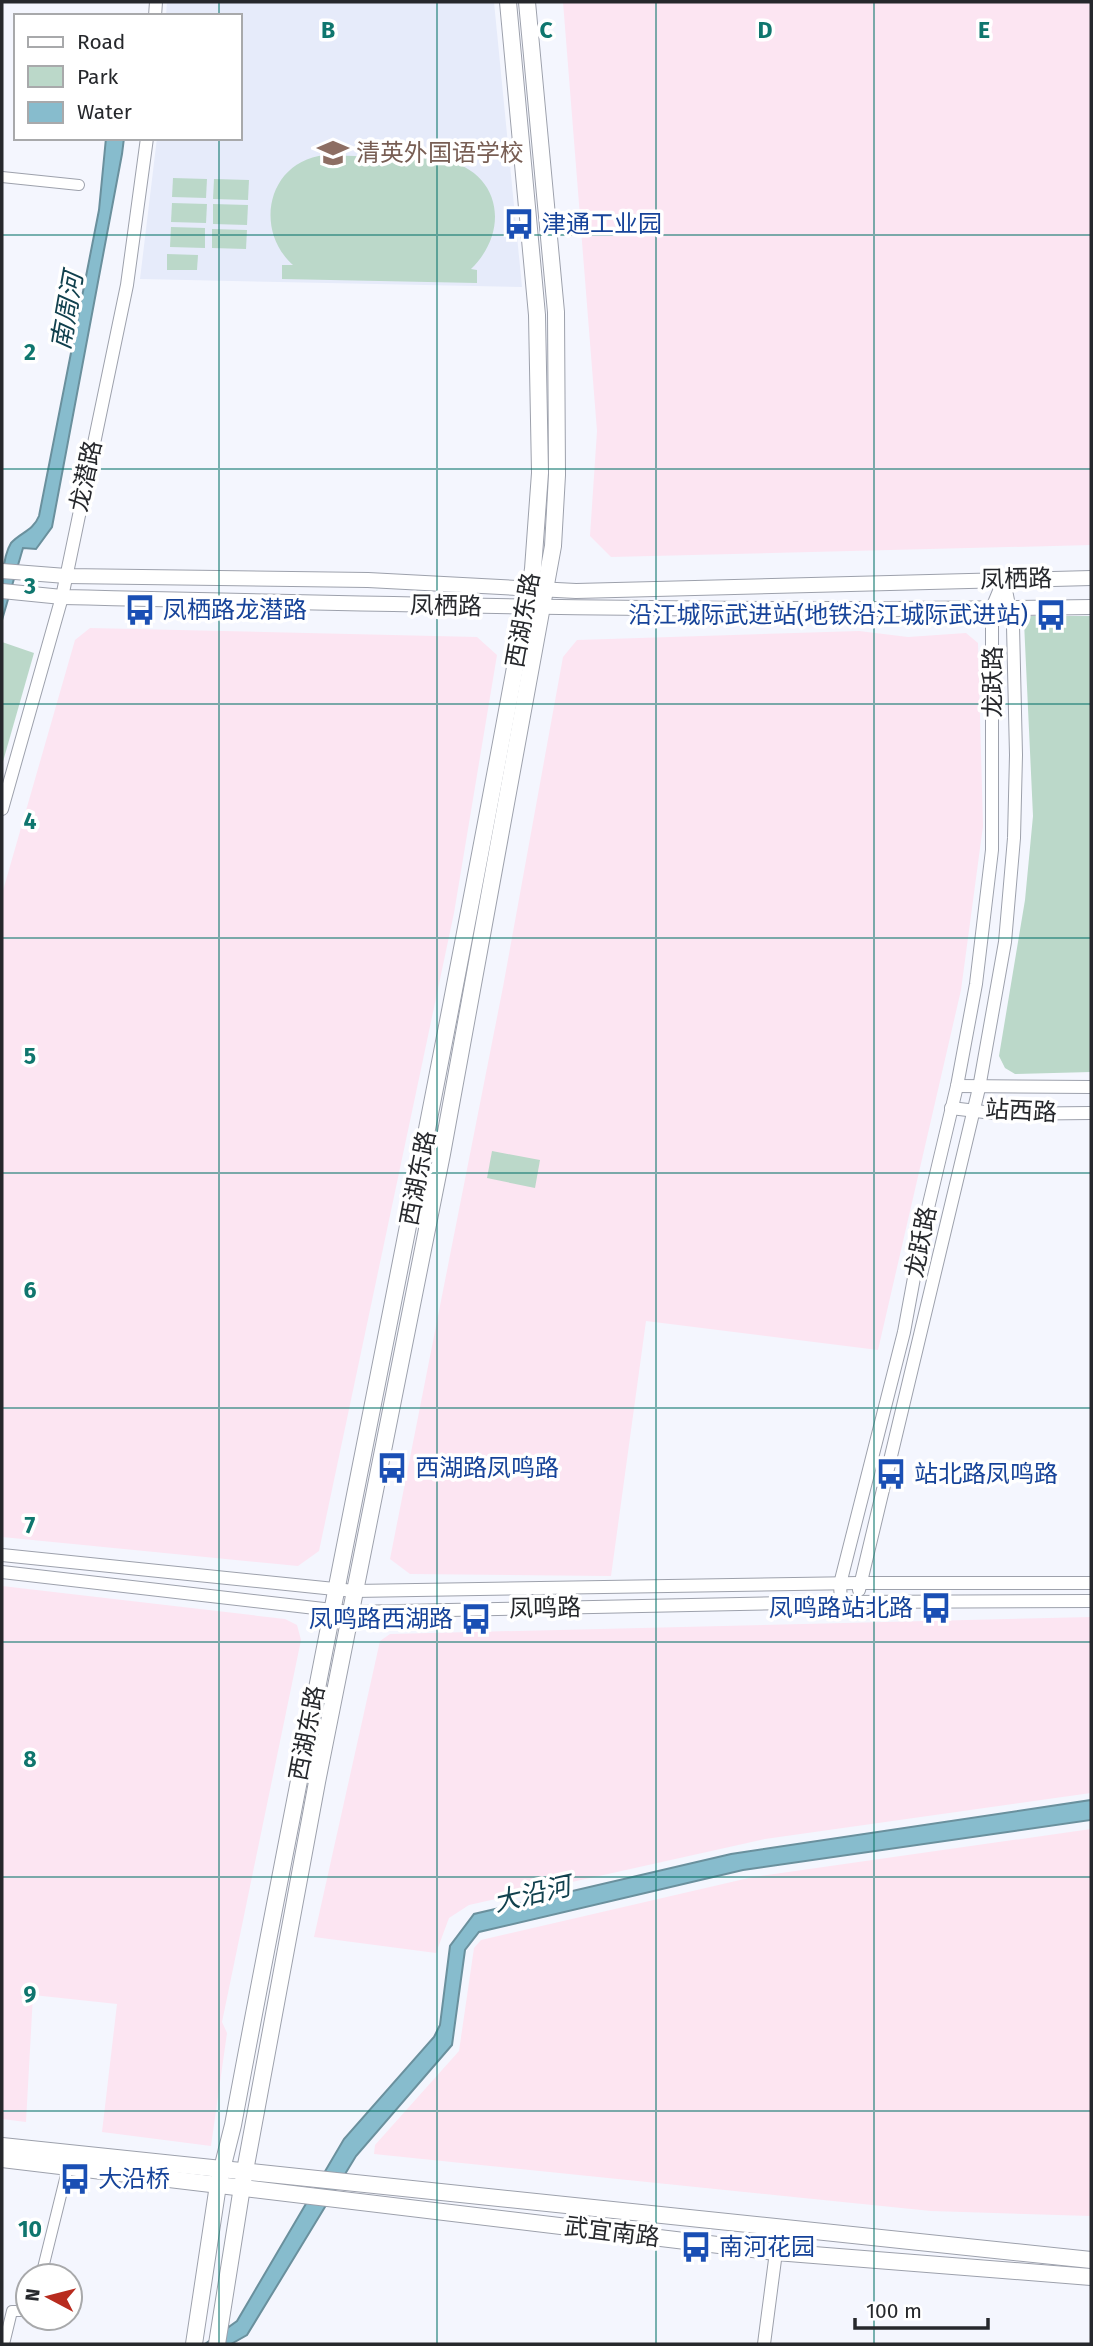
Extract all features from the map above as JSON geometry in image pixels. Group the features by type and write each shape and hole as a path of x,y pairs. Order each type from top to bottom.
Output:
{"main road":[{"name":"西湖东路","path":"219,2337 243,2179 354,1591 442,1154 534,608 530,590 540,473 537,315 508,2"},
{"name":"西湖东路","path":"194,2344 220,2177 233,2125 334,1590 372,1418 534,608 547,590 557,475 556,312 527,2"},
{"name":"凤栖路","path":"9,572 66,576 368,580 530,590 639,591 1091,578"},
{"name":"凤栖路","path":"7,591 62,597 534,608 1091,607"},
{"path":"2,2146 220,2177"},
{"path":"2,2159 68,2167 243,2179"},
{"name":"武宜南路","path":"243,2179 307,2178 1091,2260"},
{"name":"武宜南路","path":"243,2179 300,2194 776,2252 1091,2277"}],"street":[{"name":"龙潜路","path":"2,809 62,597 127,285 148,140"},
{"path":"2,177 79,185"},
{"name":"龙跃路","path":"860,1602 859,1583 979,1088 1005,942 1014,838 1016,755 1011,608 1004,579"},
{"name":"龙跃路","path":"841,1602 840,1584 904,1332 923,1229 957,1086 976,984 992,850 992,608 1004,579"},
{"name":"站西路","path":"957,1086 1091,1087"},
{"name":"站西路","path":"951,1108 974,1108 1001,1114 1091,1112"},
{"name":"凤鸣路","path":"2,1555 354,1591 859,1583 1091,1583"},
{"name":"凤鸣路","path":"2,1572 350,1612 841,1602 1091,1601"},
{"path":"44,2262 68,2167"},
{"path":"764,2344 779,2229"},
{"path":"4,2344 14,2311"}],"shaded area":[{"name":"清英外国语学校","path":"167,2 494,2 522,287 140,279 157,140 242,140 242,14 166,14"},
{"path":"563,2 1091,2 1091,545 611,557 590,536 597,431"},
{"path":"90,628 477,637 497,655 454,913 319,1551 298,1566 2,1537 2,894 75,640"},
{"path":"859,631 908,637 966,633 978,643 983,826 961,990 878,1350 646,1321 611,1576 410,1574 390,1559 503,987 563,657 577,640"},
{"path":"2,1586 285,1619 297,1625 301,1640 222,2022 227,2033 211,2146 102,2132 117,2004 33,1995 26,2122 2,2119"},
{"path":"1091,1617 1091,1793 765,1839 469,1905 449,1918 436,1953 314,1937 380,1641 390,1634"},
{"path":"1091,1829 1091,2216 931,2211 374,2154 375,2145 459,2051 474,1948 481,1940 753,1877"}],"green space":[{"path":"325,155 441,159 461,165 477,175 494,204 495,220 492,237 484,254 471,269 477,270 477,283 282,279 282,265 293,265 281,250 273,233 273,199 279,183 290,170 306,160"},
{"path":"173,178 207,179 206,198 172,197"},
{"path":"214,179 249,180 248,200 213,199"},
{"path":"172,203 207,204 206,223 171,222"},
{"path":"213,204 248,205 247,225 213,224"},
{"path":"171,227 205,228 205,248 170,247"},
{"path":"212,229 247,230 246,249 212,248"},
{"path":"167,254 198,255 197,270 167,270"},
{"path":"1030,616 1091,616 1091,1072 1015,1074 1005,1068 999,1056 1025,900 1033,816 1024,622"},
{"path":"2,642 34,653 2,765"},
{"path":"492,1151 540,1160 535,1188 487,1178"}],"water":[{"path":"106,140 124,140 52,527 36,549 23,548 2,620 2,580 7,551 11,543 34,525 39,516 99,210"},
{"path":"1091,1800 1091,1820 743,1870 479,1932 465,1950 452,2045 356,2156 247,2335 231,2344 205,2344 237,2321 344,2139 434,2037 440,2025 450,1946 474,1914 731,1854"}],"place":[{"name":"清英外国语学校","path":"333,153"},
{"name":"津通工业园","path":"519,224"},
{"name":"凤栖路龙潜路","path":"140,610"},
{"name":"沿江城际武进站(地铁沿江城际武进站)","path":"1051,615"},
{"name":"西湖路凤鸣路","path":"392,1468"},
{"name":"站北路凤鸣路","path":"891,1474"},
{"name":"凤鸣路站北路","path":"936,1608"},
{"name":"凤鸣路西湖路","path":"476,1619"},
{"name":"大沿桥","path":"75,2179"},
{"name":"南河花园","path":"696,2247"}],"water label":[{"name":"南周河","path":"67,311"},
{"name":"大沿河","path":"532,1894"}]}
